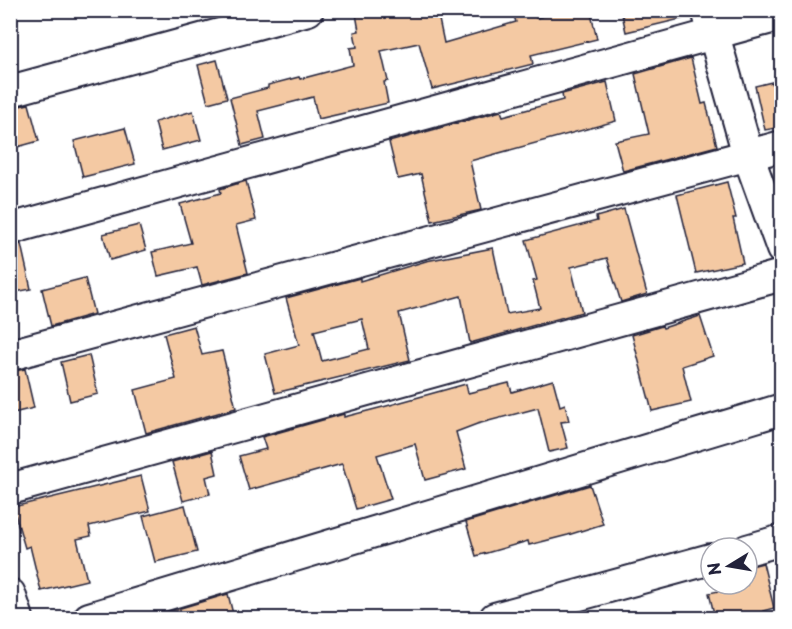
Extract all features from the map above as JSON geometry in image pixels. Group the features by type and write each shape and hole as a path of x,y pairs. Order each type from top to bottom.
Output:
{"street":[{"path":"10,91 308,10"},
{"path":"10,229 710,22 782,15"},
{"path":"710,22 748,155 782,249"},
{"path":"10,355 782,146"},
{"path":"10,489 782,275"},
{"path":"89,618 782,409"},
{"path":"759,547 782,540"},
{"path":"495,618 699,563"},
{"path":"10,594 18,618"}],"building":[{"path":"372,10 437,10 444,43 516,22 512,10 534,10 536,18 569,10 590,10 597,39 531,55 533,64 432,89 419,43 381,51 388,81 384,82 388,103 318,119 313,97 258,111 265,139 242,145 230,98 268,88 268,85 353,65 350,48 357,47 354,32 359,31 356,14"},
{"path":"621,10 689,10 689,17 626,32"},
{"path":"691,58 702,104 706,103 717,146 623,171 615,141 649,134 635,74"},
{"path":"217,60 227,98 208,103 198,65"},
{"path":"607,82 616,121 470,161 481,210 432,221 421,174 398,179 389,142 501,111 503,116 563,100 562,94"},
{"path":"772,82 782,127 765,130 755,86"},
{"path":"29,104 39,141 10,149 10,108"},
{"path":"193,111 201,140 162,150 155,122"},
{"path":"125,128 135,164 83,177 74,141"},
{"path":"246,181 256,220 236,225 248,273 202,285 197,267 158,276 152,252 191,243 180,204 221,193 220,189"},
{"path":"727,182 736,218 733,218 743,263 696,273 677,195"},
{"path":"624,209 647,294 621,302 607,258 571,267 582,312 470,343 461,296 399,313 410,360 275,393 265,354 299,345 286,298 360,278 360,281 426,261 493,248 507,314 540,308 533,281 537,280 526,240 597,221 596,217","holes":["362,319 369,349 322,361 314,331"]},
{"path":"139,225 146,250 110,260 103,234"},
{"path":"21,244 31,289 10,293 10,246"},
{"path":"85,278 94,314 51,326 42,289"},
{"path":"700,316 713,356 682,366 691,402 652,411 632,335"},
{"path":"194,326 202,355 222,351 236,408 146,433 135,390 176,379 164,334"},
{"path":"89,355 98,394 70,401 61,362"},
{"path":"25,369 34,408 13,413 10,402 10,372"},
{"path":"553,380 560,406 565,404 569,421 561,422 568,448 549,452 538,408 456,432 466,469 425,480 415,444 377,455 391,499 356,509 342,464 249,490 239,456 266,449 262,437 466,384 468,393 509,383 512,392"},
{"path":"212,451 217,474 206,477 210,494 183,501 172,462"},
{"path":"141,476 150,511 89,526 91,536 77,539 87,580 41,591 30,546 25,548 13,507"},
{"path":"590,485 603,524 529,545 528,541 476,556 466,522"},
{"path":"185,505 197,552 155,562 143,516"},
{"path":"763,563 774,608 763,611 765,618 715,618 710,596 759,596 759,564"},
{"path":"228,594 234,618 147,618"}]}
